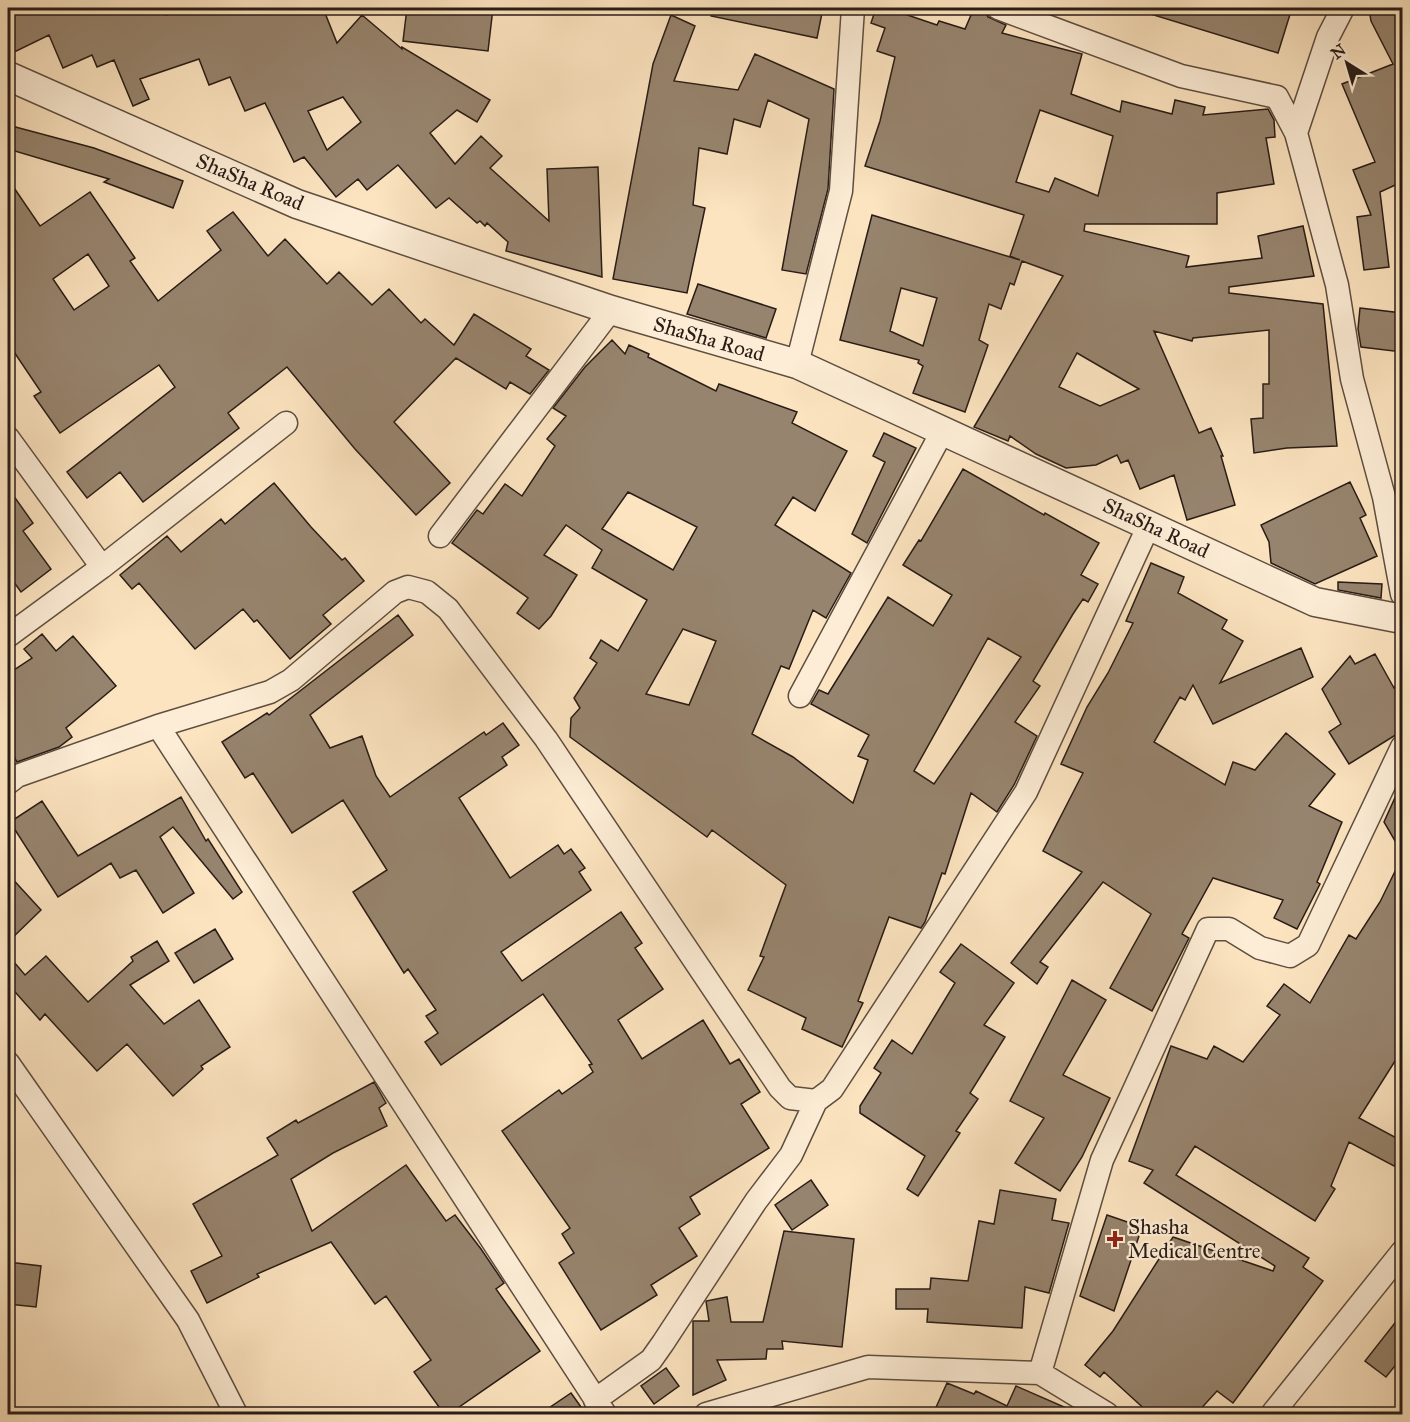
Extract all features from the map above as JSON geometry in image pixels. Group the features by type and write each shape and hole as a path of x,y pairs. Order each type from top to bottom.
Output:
{"street":[{"path":"797,364 840,191 853,8"},
{"path":"998,8 1181,76 1277,97 1296,133 1336,285 1352,379 1384,497 1402,594"},
{"path":"1296,133 1328,37 1342,8"},
{"name":"ShaSha Road","path":"8,76 297,204 611,310 797,364 1315,602 1402,619"},
{"path":"440,536 611,310"},
{"path":"8,636 102,567 286,423"},
{"path":"800,696 942,432"},
{"path":"8,438 102,567"},
{"path":"158,726 600,1407 651,1360 663,1343 756,1200 791,1155 816,1101 832,1089 1026,792 1149,525"},
{"path":"8,783 17,776 158,726 270,692 291,680 395,592 408,587 427,592 447,609 546,739 780,1088 790,1098 816,1101"},
{"path":"1040,1373 1102,1160 1208,929 1229,929 1260,948 1290,956 1308,945 1402,747"},
{"path":"8,1063 188,1320 236,1414"},
{"path":"1272,1414 1401,1257"},
{"path":"706,1414 868,1367 1040,1373 1107,1414"}],"building":[{"path":"8,8 163,8 166,15 188,8 323,8 337,43 362,15 402,49 402,47 490,100 477,122 457,110 430,133 455,164 481,136 502,156 490,168 549,221 547,169 598,167 602,277 506,251 508,242 487,223 485,226 480,221 477,223 449,198 436,208 398,165 367,190 358,179 336,197 304,157 294,162 265,103 245,111 230,77 209,85 199,59 140,79 149,99 133,106 114,60 97,67 92,55 63,68 49,35 8,55","holes":["343,97 361,122 327,150 308,111"]},
{"path":"407,8 493,8 488,51 403,41"},
{"path":"712,8 823,8 817,38 711,16"},
{"path":"876,8 887,8 937,25 939,21 965,29 974,8 985,10 988,17 1006,25 1002,33 1082,54 1071,94 1120,112 1122,101 1172,114 1175,100 1205,107 1203,115 1268,109 1274,120 1275,137 1266,138 1274,184 1217,193 1217,224 1085,224 1084,231 1189,256 1186,267 1262,258 1258,236 1303,226 1314,276 1229,287 1229,293 1323,304 1337,446 1287,448 1254,453 1251,419 1263,418 1263,384 1269,384 1269,330 1193,338 1192,341 1154,331 1199,433 1211,428 1223,456 1221,456 1235,505 1187,520 1174,475 1140,489 1128,460 1121,463 1117,455 1096,465 1066,468 1036,454 1010,436 1008,441 974,427 1063,276 1022,261 1014,285 1010,283 1001,309 989,304 979,340 988,345 965,412 913,393 923,366 918,363 919,360 840,340 872,215 1020,260 1010,256 1024,215 865,166 880,121 895,57 877,51 885,28 871,23","holes":["1040,110 1113,136 1098,196 1055,178 1049,192 1016,182","901,288 937,298 923,346 890,331","1077,353 1139,389 1100,406 1059,387"]},
{"path":"1145,8 1292,8 1278,53 1144,12"},
{"path":"1383,8 1402,8 1402,182 1380,192 1389,267 1364,270 1357,217 1371,215 1353,170 1375,162 1342,84 1393,64 1371,21 1370,15"},
{"path":"671,15 695,26 674,81 738,90 755,54 834,89 828,189 806,274 782,270 809,119 768,100 760,127 734,119 727,154 699,148 693,205 705,208 687,293 613,279 653,64"},
{"path":"8,125 94,148 183,181 173,208 104,182 109,179 8,149"},
{"path":"8,179 40,226 90,192 135,258 130,261 158,301 221,250 207,231 233,212 268,256 285,239 327,284 339,272 372,305 389,289 421,323 425,319 454,345 474,314 531,349 526,356 549,370 530,394 510,382 506,389 456,358 394,422 450,483 416,515 355,449 287,367 228,413 239,428 143,502 120,472 87,498 67,472 175,387 159,365 60,433 34,396 41,392 8,343","holes":["88,254 109,286 74,310 53,279"]},
{"path":"698,284 776,309 766,338 687,314"},
{"path":"1360,308 1402,313 1402,352 1361,347 1358,329"},
{"path":"612,340 625,354 629,345 716,391 719,384 797,412 792,423 847,451 815,511 793,497 775,525 851,573 826,618 813,610 789,669 781,666 752,734 793,757 853,803 868,760 858,756 869,735 811,704 819,690 828,694 888,597 933,626 952,595 903,565 919,540 921,541 963,469 1099,543 1081,575 1098,584 1088,602 1083,599 1073,614 1033,681 1040,686 1015,722 1037,736 1014,785 997,812 971,793 945,874 942,873 921,928 889,917 858,1001 863,1003 842,1047 802,1029 806,1018 748,990 764,957 760,956 786,885 712,830 707,837 570,737 571,718 580,708 574,698 597,663 590,658 601,640 618,651 647,600 592,568 602,550 566,525 544,555 577,575 551,616 539,629 517,613 528,598 452,543 477,510 483,514 505,484 522,496 555,446 547,439 566,416 553,408 585,367","holes":["628,492 697,527 673,570 602,529","683,629 716,641 689,705 646,694","988,638 1021,657 934,784 914,771"]},
{"path":"884,433 916,448 867,543 852,534 885,462 873,456"},
{"path":"1350,482 1366,515 1360,518 1377,556 1315,584 1271,563 1269,542 1261,525"},
{"path":"274,483 311,527 342,560 345,558 364,581 323,615 331,624 290,659 257,620 254,622 243,609 195,649 139,583 132,589 120,575 167,536 181,552 221,519 225,524"},
{"path":"8,488 33,523 23,531 51,569 21,592 8,574"},
{"path":"1151,563 1184,577 1178,593 1227,620 1222,629 1243,641 1220,683 1301,648 1313,677 1213,724 1193,685 1185,700 1180,697 1154,742 1225,785 1233,762 1255,770 1286,733 1335,774 1309,806 1342,822 1317,882 1320,884 1297,929 1274,918 1283,900 1213,878 1182,934 1189,938 1152,1011 1110,988 1151,914 1103,882 1040,962 1048,967 1037,984 1011,963 1082,872 1043,851 1083,773 1061,764 1087,707 1108,673 1133,623 1126,621"},
{"path":"1338,582 1382,584 1381,598 1338,590"},
{"path":"398,615 413,635 310,715 330,748 362,736 376,776 390,797 484,732 486,735 503,723 519,745 502,757 507,765 459,798 510,878 558,845 564,854 571,849 585,868 579,872 591,890 501,952 522,981 621,912 642,943 635,948 663,989 618,1020 642,1059 703,1020 730,1064 739,1059 760,1092 741,1104 769,1148 690,1197 700,1214 679,1228 697,1256 651,1285 657,1295 601,1330 559,1263 574,1253 562,1234 570,1228 502,1131 559,1090 562,1094 593,1072 589,1065 592,1064 543,994 441,1065 425,1042 438,1033 426,1016 436,1010 408,969 404,973 353,892 387,870 343,800 292,833 253,773 245,778 222,742 267,713 269,715"},
{"path":"42,634 56,651 73,636 116,686 66,728 72,737 59,747 17,762 8,747 8,674 32,658 24,649"},
{"path":"1375,654 1394,688 1402,678 1402,731 1349,764 1329,732 1341,724 1322,689 1350,656 1355,664"},
{"path":"1402,782 1402,853 1384,822"},
{"path":"181,797 206,841 208,839 242,892 233,899 173,827 160,837 194,893 163,913 136,870 120,878 111,863 58,897 10,822 42,801 78,856"},
{"path":"1402,857 1402,1050 1359,1118 1402,1141 1402,1151 1394,1166 1349,1142 1331,1186 1335,1189 1315,1221 1195,1146 1176,1175 1309,1258 1303,1267 1323,1281 1233,1403 1217,1391 1196,1414 1150,1414 1104,1372 1100,1377 1085,1365 1113,1331 1173,1237 1273,1271 1275,1266 1144,1183 1153,1170 1129,1161 1171,1046 1207,1059 1214,1046 1243,1062 1280,1015 1267,1006 1284,984 1310,1003 1349,935 1356,939 1380,902"},
{"path":"8,874 41,910 8,942"},
{"path":"215,929 233,959 194,983 175,953"},
{"path":"157,941 169,961 130,985 164,1024 199,1000 230,1047 201,1066 203,1069 173,1096 127,1044 97,1071 45,1014 40,1020 8,984 8,955 25,975 46,956 88,1002 133,961 131,957"},
{"path":"961,944 1014,983 984,1025 1005,1037 970,1093 978,1099 956,1131 960,1133 918,1196 907,1189 925,1156 860,1113 860,1106 881,1073 874,1068 892,1040 912,1054 955,983 940,972"},
{"path":"1072,980 1106,1000 1063,1075 1110,1098 1082,1157 1060,1191 1015,1163 1044,1118 1010,1101"},
{"path":"374,1082 386,1103 379,1108 387,1126 333,1153 291,1179 312,1231 406,1165 446,1221 455,1215 481,1249 504,1283 496,1289 540,1351 449,1414 444,1414 414,1372 431,1360 386,1296 375,1304 331,1242 257,1274 259,1277 207,1303 191,1271 222,1256 193,1204 278,1155 267,1138 296,1120 298,1123"},
{"path":"811,1180 828,1205 792,1230 775,1205"},
{"path":"1000,1190 1056,1199 1052,1220 1069,1223 1049,1293 1025,1287 1022,1328 927,1322 928,1309 896,1309 896,1289 930,1289 931,1278 968,1281 979,1221 994,1224"},
{"path":"1107,1215 1142,1227 1114,1311 1080,1296"},
{"path":"784,1231 854,1239 842,1347 782,1341 783,1349 767,1349 766,1359 717,1360 726,1380 693,1395 693,1321 709,1321 706,1301 727,1297 731,1322 763,1322"},
{"path":"8,1262 41,1266 36,1307 8,1304"},
{"path":"1402,1314 1402,1357 1386,1377 1365,1361"},
{"path":"666,1368 679,1386 654,1404 641,1386"},
{"path":"947,1383 974,1394 976,1391 1007,1406 1016,1386 1080,1414 933,1414"},
{"path":"571,1393 586,1414 540,1414"}],"place":[{"name":"Shasha Medical Centre","path":"1115,1239"}]}
